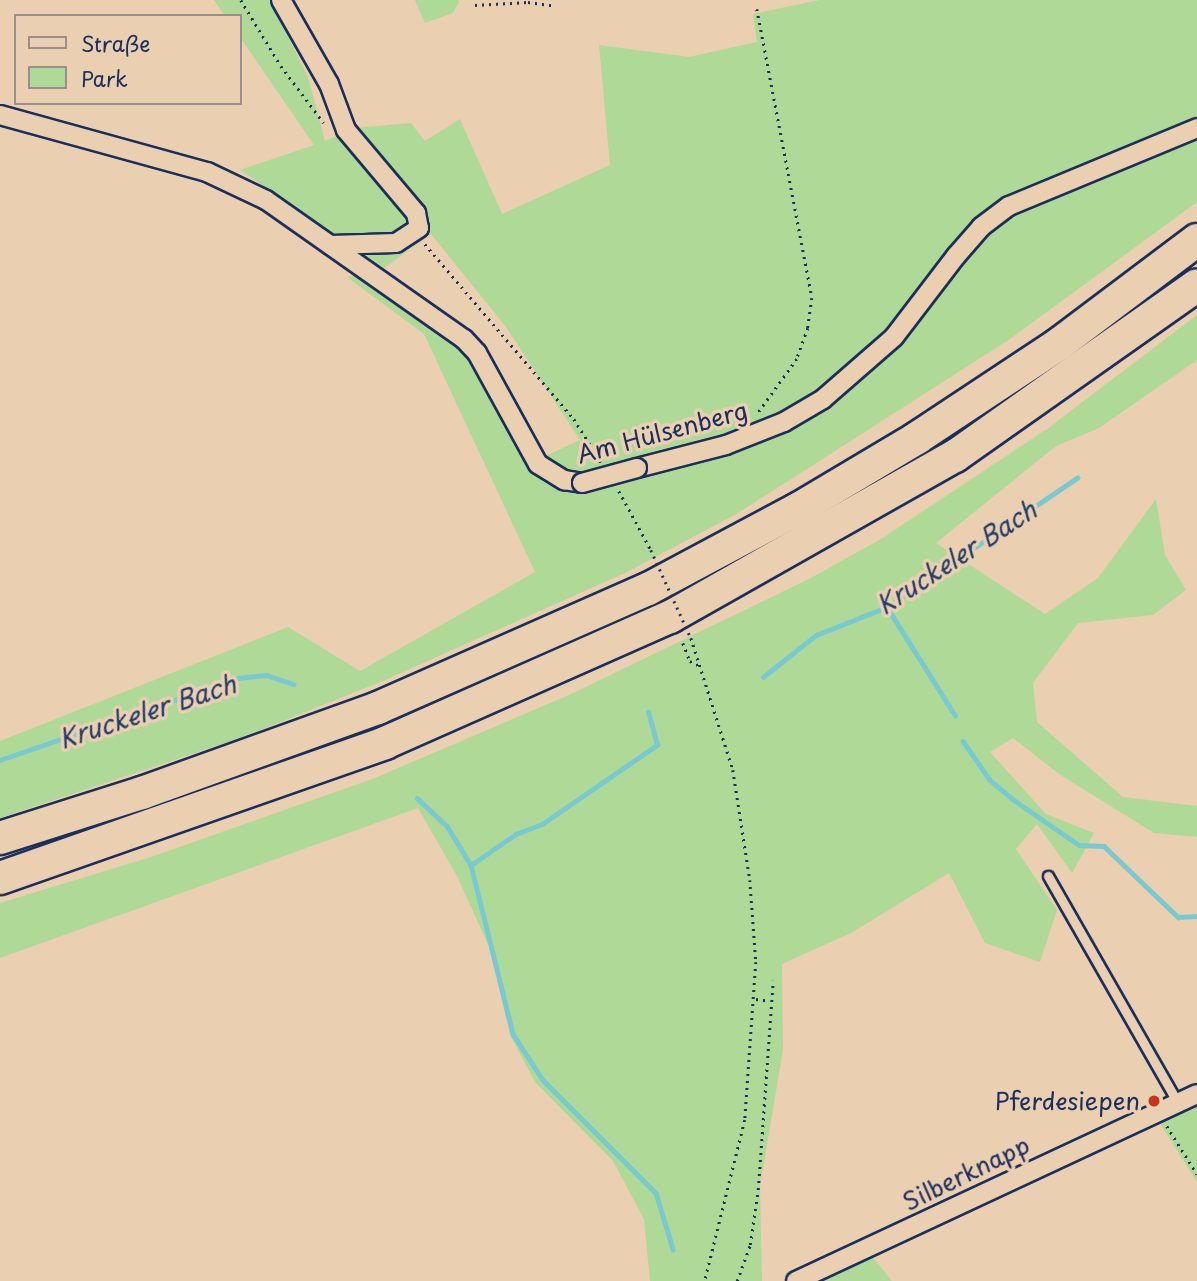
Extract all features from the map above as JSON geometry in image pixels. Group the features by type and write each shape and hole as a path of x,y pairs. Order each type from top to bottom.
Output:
{"highway":[{"path":"0,838 142,793 378,708 648,589 798,509 917,438 1059,344 1197,240"},
{"path":"0,878 385,743 576,663 670,617 955,456 1197,285"}],"street":[{"path":"281,0 329,84 346,130 416,213 419,228 396,243 330,245"},
{"name":"Am Hülsenberg","path":"0,115 207,172 266,200 464,339 477,353 538,464 564,480 582,483 726,445 784,422 813,405 854,374 894,337 981,227 1009,206 1197,128"},
{"path":"1172,139 1197,118"},
{"name":"Silberknapp","path":"796,1281 1157,1109 1197,1094"}],"lane":[{"path":"1048,876 1177,1101"}],"path":[{"path":"475,5 527,2 555,6"},
{"path":"752,421 797,359 808,328 812,298 757,9"},
{"path":"415,232 574,419 602,464"},
{"path":"616,486 651,550 702,667 733,770 743,825 756,999 740,1150 705,1281"},
{"path":"683,643 690,661 702,667"},
{"path":"737,1281 750,1245 758,1190 773,981"},
{"path":"756,999 770,1001"},
{"path":"1157,1109 1197,1174"}],"green space":[{"path":"214,0 270,0 308,77 325,141 356,128 411,123 425,141 460,119 502,214 610,165 599,45 689,57 757,42 753,14 820,0 1197,0 1197,202 1010,339 738,513 627,572 383,681 240,738 0,818 0,741 288,627 360,671 535,572 424,334 347,277 361,274 461,342 529,464 580,440 506,327 431,234 384,268 240,170 314,145 242,40 242,14 224,14"},
{"path":"415,0 459,2 453,13 425,23"},
{"path":"1197,315 1197,360 1099,428 1056,446 936,543 1045,614 1098,578 1156,499 1165,555 1186,590 1153,615 1078,623 1033,683 1037,722 1123,797 1197,806 1197,837 1154,833 1059,774 1013,738 990,752 1046,814 1094,833 1072,873 1037,824 1016,849 1057,910 1040,962 985,943 949,873 851,933 782,964 783,1050 760,1186 762,1281 650,1281 644,1219 613,1161 535,1082 510,1035 490,949 457,876 418,808 0,958 0,903 154,856 375,778 569,695 809,579 881,539 1047,429"},
{"path":"1197,1099 1197,1182 1161,1125 1168,1114"},
{"path":"870,1254 892,1281 811,1281"}],"waterway":[{"name":"Kruckeler Bach","path":"763,677 816,635 887,607 1077,478"},
{"path":"887,607 955,715"},
{"name":"Kruckeler Bach","path":"0,760 238,678 266,675 294,684"},
{"name":"Kruckeler Bach","path":"417,798 447,826 471,865 516,834 542,824 657,745 648,712"},
{"path":"963,741 990,780 1014,800 1079,845 1104,846 1178,917 1197,916"},
{"path":"471,865 513,1034 543,1080 656,1193 673,1249"}],"place":[{"name":"Pferdesiepen","path":"1154,1101"}]}
